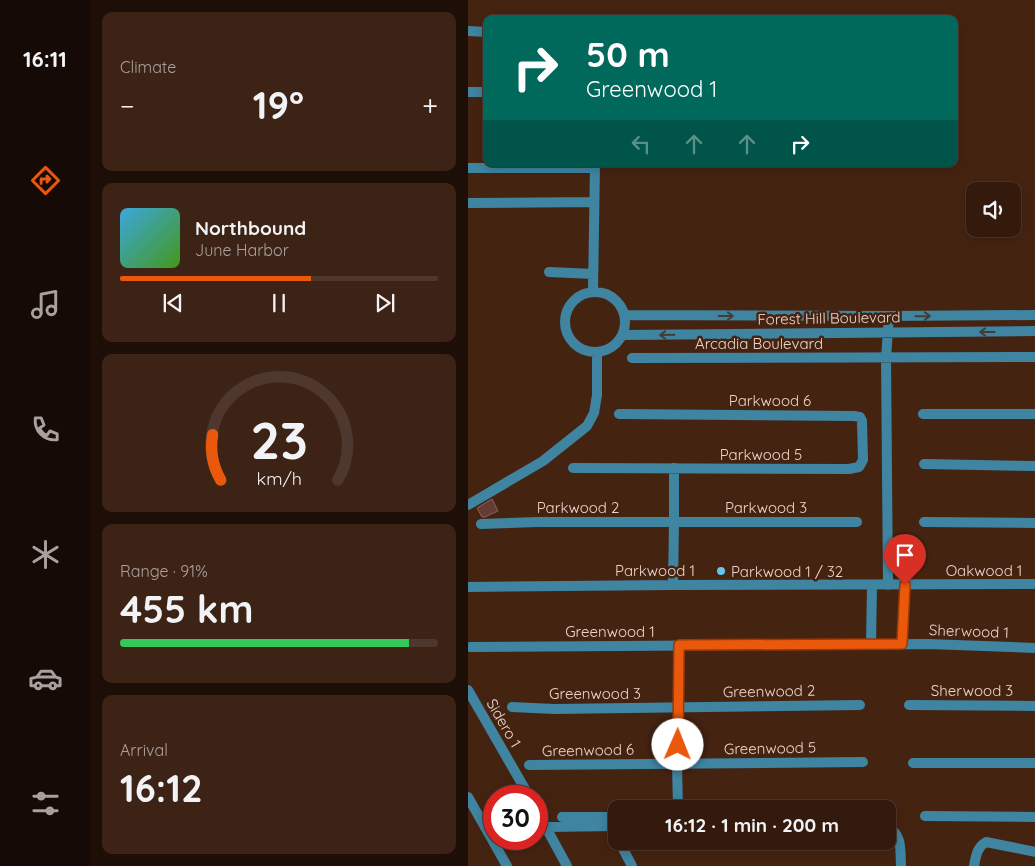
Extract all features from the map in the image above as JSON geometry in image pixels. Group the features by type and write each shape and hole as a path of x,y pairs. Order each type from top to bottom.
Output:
{"street":[{"path":"468,32 483,32"},
{"path":"468,92 483,92"},
{"path":"468,168 532,167"},
{"path":"593,292 595,167"},
{"path":"468,203 594,202"},
{"path":"549,272 593,274"},
{"path":"593,292 613,298 620,306 624,315 625,325 622,335 616,344 607,350 597,352 577,347 570,339 566,330 565,319 568,309 574,301 583,295 593,292"},
{"name":"Forest Hill Boulevard","path":"624,315 1036,315"},
{"path":"888,585 886,358 889,316"},
{"name":"Forest Hill Boulevard","path":"622,335 1036,331"},
{"path":"468,505 543,461 587,426 594,413 597,395 597,352"},
{"name":"Arcadia Boulevard","path":"632,358 1036,357"},
{"name":"Parkwood 6","path":"618,414 860,417 862,422 862,460 859,467 849,469"},
{"path":"923,414 1036,414"},
{"path":"924,464 1036,466"},
{"name":"Parkwood 5","path":"573,468 849,469"},
{"path":"673,584 674,468"},
{"name":"Parkwood 3","path":"674,522 857,522"},
{"name":"Parkwood 2","path":"481,524 674,522"},
{"path":"924,522 1036,523"},
{"name":"Parkwood 1","path":"468,587 673,584 872,585"},
{"name":"Oakwood 1","path":"872,585 1036,584"},
{"path":"871,644 872,585"},
{"path":"902,644 905,585"},
{"name":"Sherwood 1","path":"871,644 1036,648"},
{"name":"Greenwood 1","path":"470,647 871,644"},
{"path":"678,800 679,645"},
{"name":"Sidero 1","path":"468,690 523,785"},
{"name":"Greenwood 2","path":"678,707 860,705"},
{"name":"Sherwood 3","path":"909,705 1036,706"},
{"name":"Greenwood 3","path":"512,707 554,709 678,707"},
{"name":"Greenwood 5","path":"677,764 863,762"},
{"path":"913,763 1036,762"},
{"name":"Greenwood 6","path":"529,766 677,764"},
{"path":"468,797 507,866"},
{"path":"925,816 1036,817"},
{"path":"562,817 608,822"},
{"path":"548,827 608,823"},
{"path":"548,831 567,866"},
{"path":"896,834 899,838 901,866"},
{"path":"974,866 978,849 981,844 986,842 1036,852"},
{"path":"624,850 632,866"}],"building":[{"path":"492,499 498,511 482,517 477,508"}],"place":[{"name":"Parkwood 1 / 32","path":"721,571"}],"route":[{"path":"678,745 679,645 902,644 905,585"}]}
